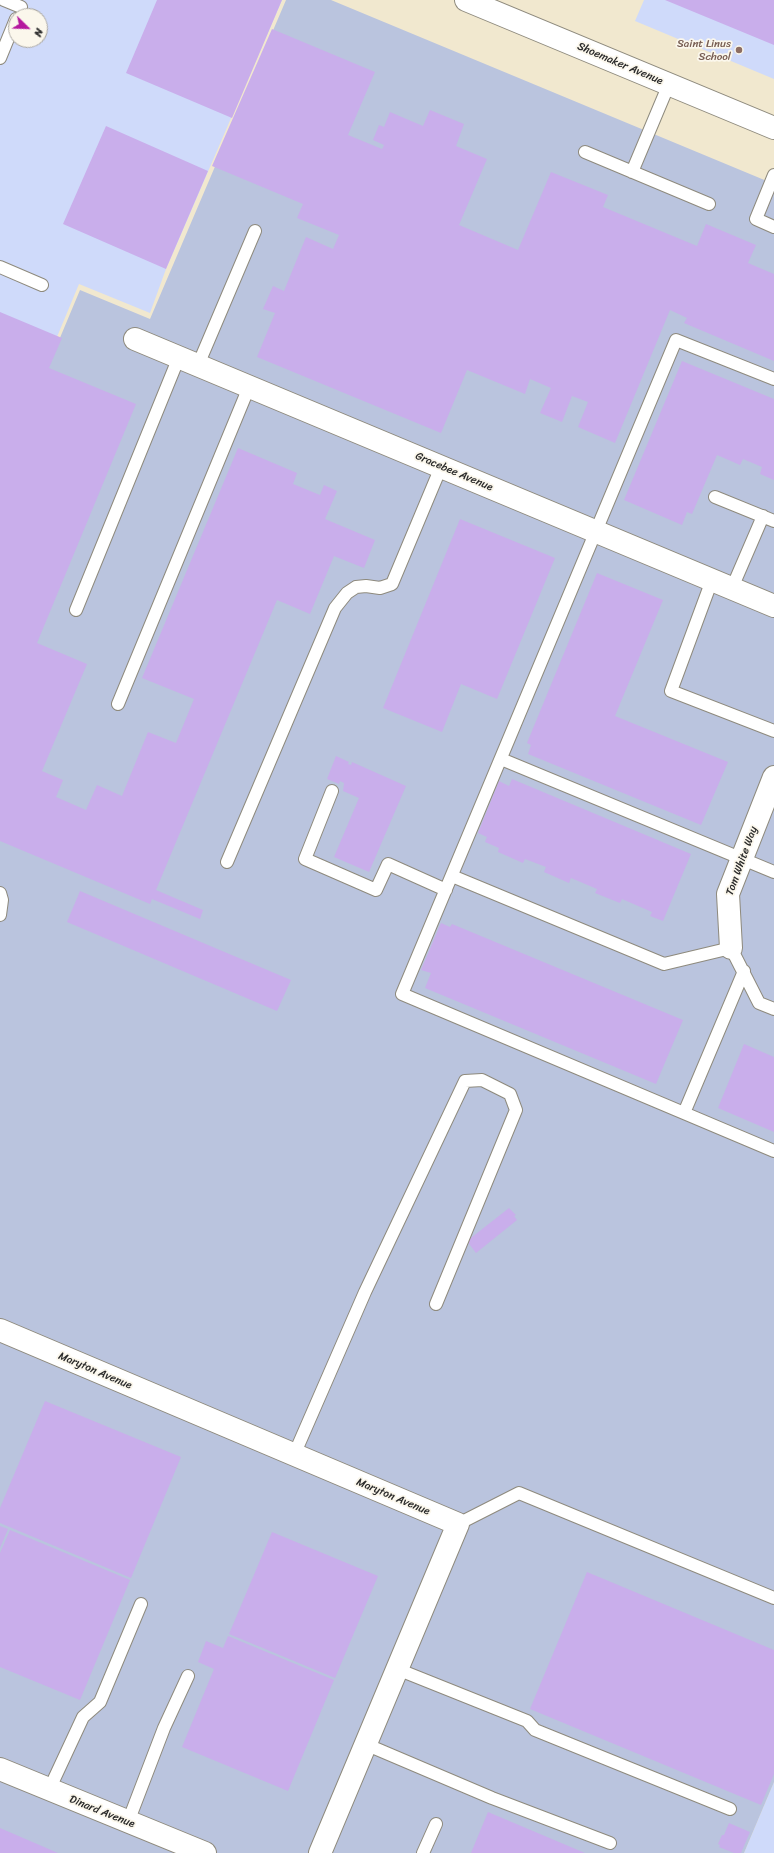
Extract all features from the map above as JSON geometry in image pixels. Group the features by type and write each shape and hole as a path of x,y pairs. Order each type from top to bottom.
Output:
{"street":[{"name":"Shoemaker Avenue","path":"466,0 774,128"},
{"name":"Gracebee Avenue","path":"135,339 774,606"},
{"name":"Tom White Way","path":"731,948 728,894 774,777"},
{"name":"Maryton Avenue","path":"0,1330 458,1524"},
{"path":"320,1853 458,1524"},
{"name":"Dinard Avenue","path":"0,1769 205,1853"}],"lane":[{"path":"4,0 21,8"},
{"path":"0,58 8,38"},
{"path":"632,172 669,84"},
{"path":"586,152 709,204"},
{"path":"774,175 756,219 774,227"},
{"path":"76,610 189,362 255,231"},
{"path":"0,267 42,285"},
{"path":"774,379 676,340 402,994 774,1151"},
{"path":"118,704 249,387"},
{"path":"227,862 335,608 347,593 356,587 366,586 380,588 392,584 442,467"},
{"path":"715,497 768,518 732,588"},
{"path":"712,580 671,691 774,731"},
{"path":"501,759 774,872"},
{"path":"332,791 305,859 376,890 388,864 446,890"},
{"path":"452,876 664,964 731,948 759,1003 774,1008"},
{"path":"0,893 2,900 0,915"},
{"path":"684,1113 744,971"},
{"path":"294,1455 365,1292 465,1081 482,1080 510,1094 516,1110 436,1304"},
{"path":"458,1524 520,1493 774,1598"},
{"path":"49,1790 83,1717 100,1702 141,1604"},
{"path":"397,1669 527,1721 535,1730 730,1809"},
{"path":"128,1822 164,1728 188,1676"},
{"path":"365,1744 492,1798 610,1843"},
{"path":"423,1853 436,1824"}],"shaded area":[{"path":"0,0 282,0 166,269 150,313 79,284 0,474"},
{"path":"286,0 331,0 774,184 774,1782 744,1853 0,1853 0,481 80,290 150,319"},
{"name":"Saint Linus School","path":"644,0 774,0 774,79 635,21"},
{"path":"774,1782 774,1853 744,1853"}],"building":[{"path":"157,0 282,0 232,118 126,73"},
{"path":"665,0 774,0 774,45"},
{"path":"272,29 375,72 348,135 382,149 384,145 373,140 379,125 384,127 390,112 423,126 430,110 464,124 456,146 487,159 459,225 518,250 551,172 608,195 603,207 697,246 706,224 756,245 748,263 774,274 774,361 684,323 687,318 670,310 615,443 578,427 588,402 572,396 562,422 540,413 551,388 530,379 525,394 467,370 441,433 257,357 275,313 263,309 273,286 284,291 306,237 333,249 339,235 297,218 303,204 212,166"},
{"path":"106,126 208,171 166,269 63,224"},
{"path":"0,312 62,338 49,368 136,404 37,643 87,664 42,771 63,780 56,797 86,810 97,785 122,796 148,732 176,743 194,699 142,678 238,448 297,473 293,484 320,495 324,485 337,491 325,519 375,540 364,568 334,556 310,614 277,600 156,890 203,910 200,919 152,899 150,904 0,841"},
{"path":"682,361 774,399 774,480 760,474 762,467 743,459 740,465 717,455 692,514 687,512 682,525 624,500"},
{"path":"460,519 555,558 497,699 461,684 442,732 383,708"},
{"path":"597,573 663,600 615,716 728,762 701,825 528,754 531,745 527,743"},
{"path":"336,756 349,762 348,764 351,765 352,762 406,786 369,872 334,857 359,798 343,791 344,783 340,781 339,784 327,779"},
{"path":"512,779 691,854 663,921 650,916 652,912 622,899 620,903 595,893 597,889 571,878 569,883 544,872 546,867 525,859 523,863 498,852 499,848 485,842 487,837 478,833 499,781 509,786"},
{"path":"80,891 291,980 277,1011 67,922"},
{"path":"441,923 450,927 452,924 683,1020 656,1084 425,988 431,973 421,970"},
{"path":"744,1044 774,1057 774,1132 718,1108"},
{"path":"509,1208 516,1215 514,1216 517,1220 476,1253 467,1241"},
{"path":"45,1401 181,1457 131,1578 0,1523 0,1508"},
{"path":"0,1526 8,1529 0,1548"},
{"path":"10,1530 130,1580 80,1700 0,1667 0,1553"},
{"path":"272,1532 378,1576 335,1678 229,1634"},
{"path":"587,1572 774,1650 774,1774 761,1805 530,1709"},
{"path":"228,1636 334,1680 288,1791 182,1747 214,1669 198,1662 206,1641 223,1648"},
{"path":"488,1812 585,1853 471,1853"},
{"path":"729,1823 750,1832 741,1853 734,1853 719,1847 720,1845 718,1844"},
{"path":"0,1828 58,1853 0,1853"}],"place":[{"name":"Saint Linus School","path":"739,50"}]}
